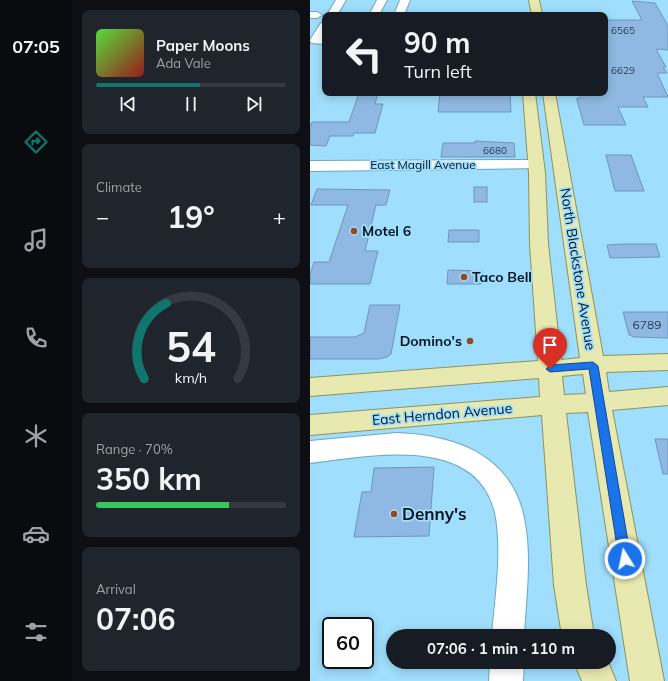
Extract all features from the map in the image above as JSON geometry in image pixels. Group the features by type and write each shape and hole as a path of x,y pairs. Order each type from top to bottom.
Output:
{"main road":[{"path":"533,0 535,12"},
{"name":"North Blackstone Avenue","path":"529,96 536,165 539,244 572,367 576,403 570,585 577,629"},
{"name":"North Blackstone Avenue","path":"550,96 567,202 572,367 576,403 647,681"},
{"path":"532,120 543,126 549,162 562,170"},
{"path":"536,165 542,166 548,170 553,195 567,202"},
{"path":"310,387 572,367 668,362"},
{"name":"East Herndon Avenue","path":"310,426 668,396"},
{"path":"583,669 586,681"},
{"path":"595,669 599,681"}],"street":[{"path":"334,12 341,0"},
{"path":"376,12 382,0"},
{"path":"400,12 405,0"},
{"path":"310,26 314,15"},
{"path":"322,30 315,41 322,41"},
{"name":"East Magill Avenue","path":"310,166 536,165"},
{"path":"310,452 410,444 435,446 452,451 471,461 486,472 502,496 510,517 512,538 508,629"},
{"path":"506,681 507,669"}],"building":[{"path":"632,1 655,3 668,26 668,50 656,49 666,67 663,67 667,73 657,73 668,97 643,97 648,107 618,107 626,125 584,125 577,98 581,98 580,96 608,96 608,20 642,20"},
{"path":"358,96 377,96 375,104 383,104 375,133 354,133 353,136 330,136 326,146 310,145 310,127 312,122 349,122"},
{"path":"440,96 510,96 511,112 438,112"},
{"path":"475,141 514,143 515,157 441,157 443,143 475,143"},
{"path":"606,155 631,155 644,191 615,191"},
{"path":"474,187 487,187 487,202 474,202"},
{"name":"Motel 6","path":"317,189 390,190 386,205 376,205 365,251 378,251 370,284 310,284 310,275 314,262 329,262 348,205 311,205"},
{"path":"449,230 479,230 479,242 448,242"},
{"path":"656,244 660,257 610,258 607,245"},
{"name":"Taco Bell","path":"448,270 482,271 481,284 447,284"},
{"path":"370,305 400,305 391,354 387,357 379,359 310,359 310,337 355,337 364,333"},
{"path":"623,312 668,312 668,338 634,337 629,335"},
{"path":"655,439 668,439 668,474 663,474"},
{"name":"Denny's","path":"434,467 429,536 354,537 362,492 371,492 374,468"}],"place":[{"name":"Motel 6","path":"354,231"},
{"name":"Taco Bell","path":"464,277"},
{"name":"Domino's","path":"470,341"},
{"name":"Denny's","path":"394,514"}],"route":[{"path":"550,369 593,366 625,559"}]}
